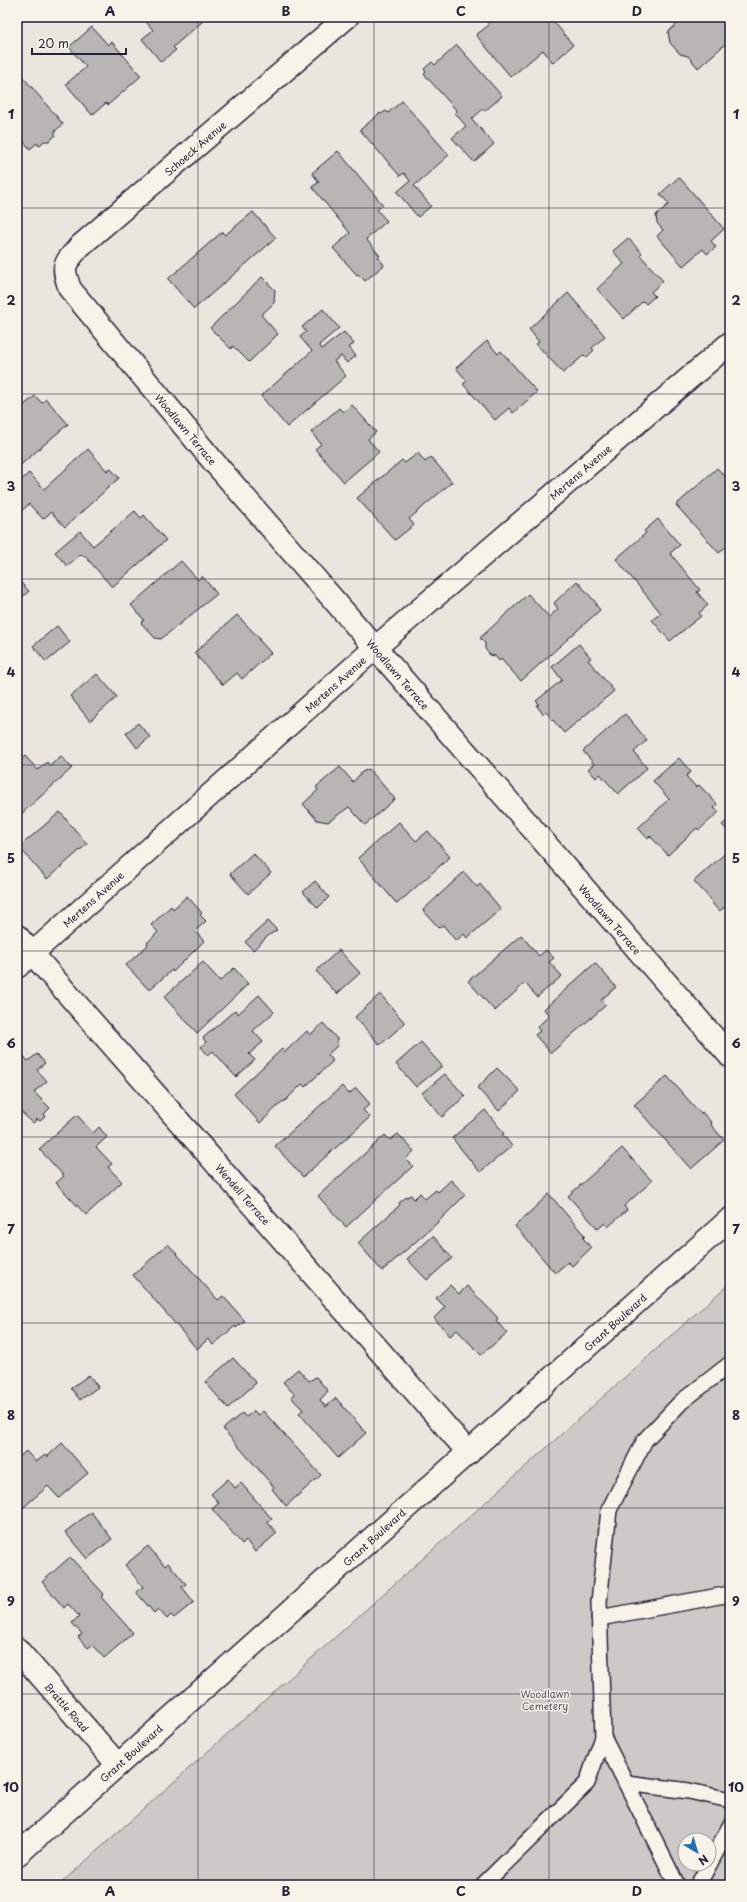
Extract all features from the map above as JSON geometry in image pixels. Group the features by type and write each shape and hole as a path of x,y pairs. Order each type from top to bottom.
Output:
{"street":[{"name":"Schoeck Avenue","path":"70,289 64,272 66,262 80,246 347,17"},
{"name":"Woodlawn Terrace","path":"70,289 213,461 730,1056"},
{"name":"Mertens Avenue","path":"24,960 375,648 730,343"},
{"name":"Wendell Terrace","path":"17,936 24,960 469,1453"},
{"name":"Grant Boulevard","path":"17,1855 730,1219"},
{"name":"Brattle Road","path":"17,1649 118,1765"}],"lane":[{"path":"483,1885 587,1783 603,1737 599,1602 609,1510 645,1440 681,1402 730,1364"},
{"path":"599,1618 730,1594"},
{"path":"603,1737 677,1885"},
{"path":"626,1783 689,1791 730,1800"},
{"path":"698,1885 730,1826"}],"green space":[{"name":"Woodlawn Cemetery","path":"730,1283 730,1885 59,1885"}],"building":[{"path":"142,17 199,17 203,21 173,47 176,50 161,62 142,39 153,30"},
{"path":"487,17 541,17 545,22 550,17 573,45 553,63 543,50 511,77 476,35 489,25 485,19"},
{"path":"679,17 730,17 730,40 698,68 688,56 680,54 670,43 668,32 678,23 676,19"},
{"path":"92,27 108,45 112,42 141,76 108,105 106,103 92,115 66,84 86,67 69,47"},
{"path":"457,45 502,96 485,111 483,109 472,119 494,144 474,162 452,138 466,126 455,113 457,111 424,74 426,72 424,69 432,62 435,65"},
{"path":"17,70 63,124 55,131 55,136 49,141 44,141 39,146 37,143 30,149 17,134"},
{"path":"730,71 730,81 725,75"},
{"path":"402,101 449,155 414,186 431,206 418,217 397,192 410,181 404,173 400,176 360,130 380,113 381,114 386,111 388,113"},
{"path":"338,151 383,205 377,210 387,221 366,239 380,256 378,257 384,265 365,281 358,274 357,275 333,248 350,233 312,187 319,182 312,173"},
{"path":"679,177 724,229 711,241 716,247 707,254 703,249 683,266 657,236 663,230 657,223 656,215 669,204 660,194"},
{"path":"253,212 276,238 194,309 168,279 222,232 225,235"},
{"path":"628,238 642,253 640,255 663,281 651,292 655,296 646,304 643,301 624,319 597,289 624,264 613,251"},
{"path":"262,277 275,290 274,303 261,315 278,334 249,362 233,346 231,349 210,328"},
{"path":"568,293 605,336 592,348 594,350 587,357 584,355 563,373 536,344 539,342 529,329"},
{"path":"323,309 339,328 319,345 322,349 344,332 354,344 349,347 356,356 347,363 341,356 334,361 346,376 287,427 261,396 312,351 300,337 306,332 302,327"},
{"path":"487,341 498,354 501,351 537,392 513,413 509,408 495,420 463,384 467,381 456,368"},
{"path":"35,396 42,403 46,399 68,424 17,468 17,411"},
{"path":"352,405 376,432 368,439 379,452 344,482 315,449 321,444 311,432 339,408 343,412"},
{"path":"88,449 107,471 110,468 119,478 65,527 51,512 43,519 29,504 19,513 17,511 17,484 29,473 44,489"},
{"path":"418,453 425,462 431,457 452,482 409,519 414,525 395,540 357,498 402,460 405,463"},
{"path":"717,468 730,482 730,543 719,553 676,505"},
{"path":"135,511 141,518 144,515 166,540 112,587 84,555 83,556 81,554 67,566 55,552 80,531 93,546"},
{"path":"658,519 680,545 670,553 700,590 697,592 708,605 699,613 701,616 670,641 652,620 661,613 616,559 646,533 644,531"},
{"path":"181,561 198,580 202,576 217,594 161,639 155,638 141,623 144,620 131,605"},
{"path":"17,579 29,591 17,602"},
{"path":"577,581 597,604 596,605 600,610 521,681 501,659 499,661 495,656 490,655 485,649 485,643 480,638 528,594 549,617 558,609 554,603"},
{"path":"237,615 271,653 242,679 237,673 223,685 194,653"},
{"path":"57,626 70,642 46,662 33,646"},
{"path":"579,644 591,658 588,660 614,691 564,733 546,712 543,714 537,706 539,704 536,701 562,680 552,667"},
{"path":"97,674 117,697 90,721 70,696"},
{"path":"625,714 647,740 634,752 647,768 618,794 600,774 596,778 588,769 594,764 583,751"},
{"path":"138,723 150,737 137,748 126,733"},
{"path":"25,756 38,770 47,762 50,766 61,756 72,768 17,818 17,763"},
{"path":"679,758 691,772 686,776 696,787 699,785 717,804 714,808 719,812 699,830 697,828 668,855 650,836 647,838 638,828 669,799 653,781"},
{"path":"340,767 353,782 362,772 369,769 395,799 365,825 349,807 328,822 317,820 303,804 318,790 316,787"},
{"path":"60,812 87,844 47,879 19,847"},
{"path":"730,818 730,833 722,825"},
{"path":"399,822 416,841 428,831 450,857 397,904 358,858"},
{"path":"730,849 730,904 719,911 694,881"},
{"path":"253,853 271,873 248,894 230,874"},
{"path":"464,872 477,887 480,884 501,909 467,938 464,934 456,941 443,925 439,928 423,910"},
{"path":"315,881 329,897 318,908 303,892"},
{"path":"187,896 202,913 200,915 206,921 195,931 204,941 173,972 172,970 149,990 126,965 148,945 147,943 158,932 151,925 171,906 173,909"},
{"path":"268,921 277,930 253,950 245,942"},
{"path":"521,935 539,956 546,950 554,958 549,962 562,976 537,997 525,983 495,1011 468,981"},
{"path":"339,950 360,973 337,994 316,971"},
{"path":"203,962 220,981 234,968 248,984 197,1033 164,997"},
{"path":"595,963 616,987 601,1000 606,1005 551,1053 535,1035 540,1031 537,1027 549,1016 544,1009"},
{"path":"380,994 405,1023 380,1045 355,1017"},
{"path":"259,995 274,1012 253,1031 263,1042 249,1054 255,1060 236,1077 213,1051 208,1055 201,1047 206,1042 203,1038 235,1010 238,1014"},
{"path":"323,1023 337,1039 337,1046 327,1055 333,1061 305,1087 302,1084 260,1123 234,1094 282,1049 285,1052 307,1031 310,1035"},
{"path":"421,1042 442,1066 416,1087 396,1064"},
{"path":"19,1051 28,1061 37,1054 45,1063 37,1070 47,1081 34,1092 50,1108 44,1114 46,1116 40,1121 37,1119 33,1123 17,1108 17,1052"},
{"path":"497,1068 520,1091 499,1111 477,1088"},
{"path":"445,1074 465,1096 442,1117 422,1093"},
{"path":"667,1076 701,1114 702,1112 712,1123 711,1125 724,1140 691,1169 634,1105"},
{"path":"342,1086 349,1094 356,1088 370,1104 363,1110 370,1117 303,1177 275,1146"},
{"path":"485,1110 504,1133 502,1134 512,1146 480,1172 452,1138"},
{"path":"77,1115 93,1133 99,1127 107,1137 96,1147 112,1164 108,1167 122,1182 86,1215 56,1183 64,1176 39,1149"},
{"path":"398,1134 414,1151 406,1159 413,1166 346,1227 318,1196 385,1135 390,1140"},
{"path":"622,1148 652,1181 624,1206 627,1210 608,1227 605,1223 598,1229 568,1196"},
{"path":"451,1180 465,1195 436,1224 382,1271 358,1243 400,1205 399,1203 405,1198 411,1195 414,1199 420,1193 425,1199 436,1190 438,1192"},
{"path":"549,1194 585,1236 583,1238 591,1248 572,1266 568,1262 555,1273 515,1226"},
{"path":"433,1236 452,1258 427,1280 407,1259"},
{"path":"168,1244 218,1300 223,1296 245,1321 236,1328 235,1326 213,1345 208,1339 197,1349 133,1275"},
{"path":"450,1285 459,1294 467,1286 498,1318 496,1321 507,1333 481,1355 457,1330 450,1336 434,1318 445,1307 436,1298"},
{"path":"233,1358 256,1383 228,1408 205,1382"},
{"path":"298,1369 309,1381 316,1377 328,1391 320,1400 326,1407 336,1398 366,1433 338,1458 299,1413 303,1410 291,1397 294,1394 283,1382"},
{"path":"89,1375 98,1387 80,1400 71,1388"},
{"path":"254,1411 258,1415 263,1411 321,1475 286,1506 272,1489 274,1487 223,1429 242,1413 246,1417"},
{"path":"62,1443 88,1473 59,1498 48,1486 17,1513 17,1459 26,1451 36,1462 45,1455 47,1457"},
{"path":"228,1479 235,1488 241,1483 272,1519 267,1522 277,1533 255,1552 246,1540 242,1544 212,1509 219,1503 211,1494"},
{"path":"91,1512 112,1539 87,1559 65,1532"},
{"path":"148,1546 165,1566 168,1563 186,1584 182,1587 194,1602 174,1618 171,1615 167,1619 158,1609 154,1613 136,1592 143,1587 125,1565"},
{"path":"70,1557 104,1594 101,1597 133,1633 104,1658 92,1645 88,1648 78,1637 82,1634 72,1623 79,1616 68,1604 64,1608 42,1582"}]}
